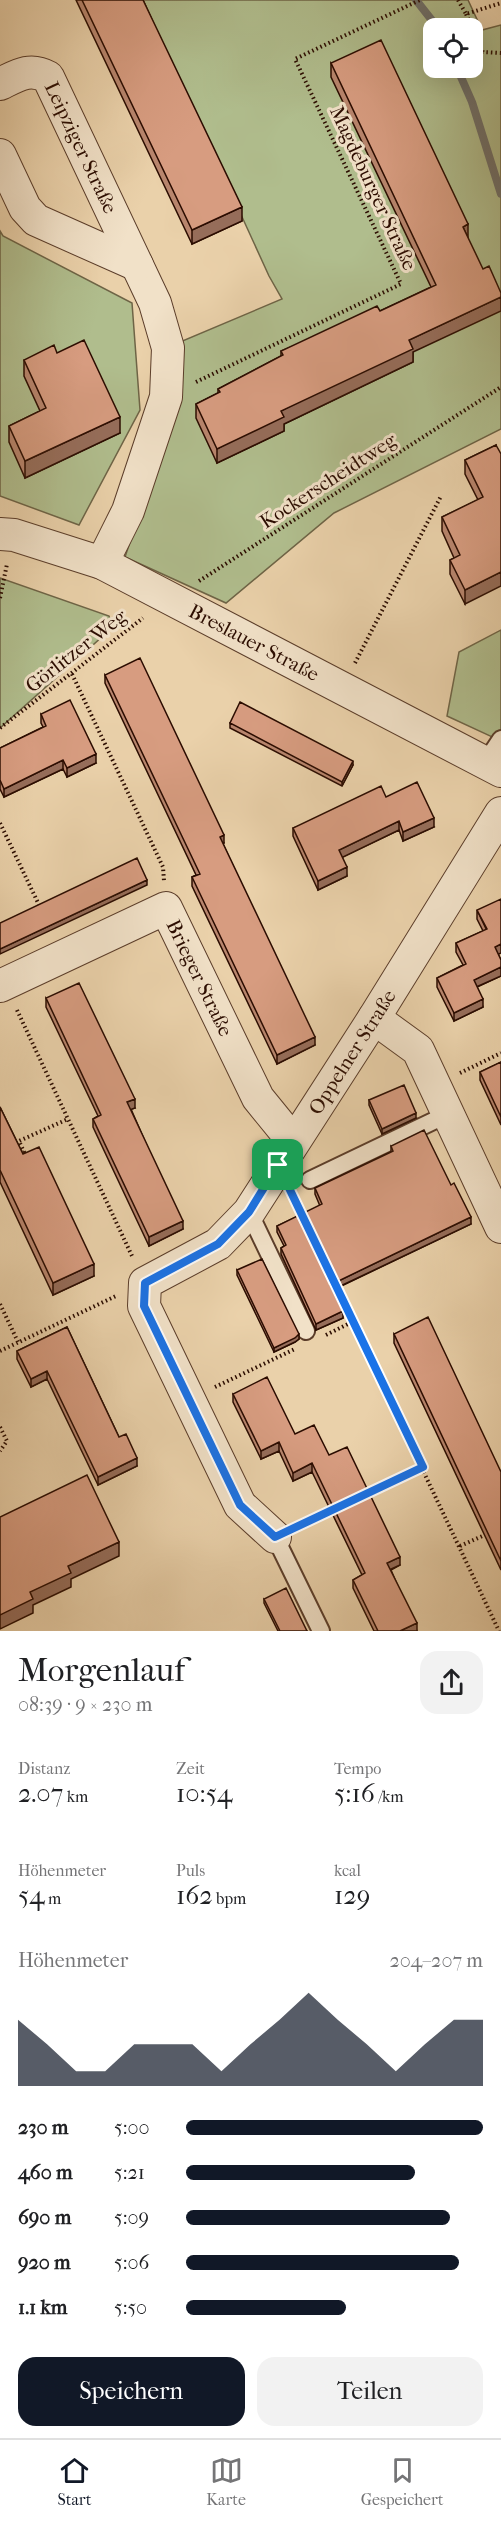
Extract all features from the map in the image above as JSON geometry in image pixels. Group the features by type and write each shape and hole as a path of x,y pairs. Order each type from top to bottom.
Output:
{"street":[{"name":"Leipziger Straße","path":"0,84 26,71 38,71 48,77 155,303 168,348 166,397 128,511 102,563"},
{"path":"0,155 25,208 36,220 137,265"},
{"name":"Breslauer Straße","path":"0,534 14,535 102,563 342,688 496,758"},
{"name":"Oppelner Straße","path":"145,1283 218,1244 249,1212 374,1018 501,813"},
{"name":"Brieger Straße","path":"3,985 166,908 286,1153"},
{"path":"374,1018 418,1050 501,1227"},
{"path":"145,1283 144,1306 240,1505 275,1537"}],"lane":[{"path":"310,1180 448,1114"},
{"path":"249,1212 309,1338"},
{"path":"275,1537 321,1631"}],"path":[{"name":"Magdeburger Straße","path":"166,397 401,284 295,59 420,0"},
{"path":"459,0 483,52 501,53"},
{"path":"466,14 501,3"},
{"name":"Kockerscheidtweg","path":"169,597 204,578 501,387"},
{"path":"342,688 441,496"},
{"name":"Görlitzer Weg","path":"0,728 169,597"},
{"path":"72,674 163,867 166,908"},
{"path":"0,823 63,957"},
{"path":"0,1351 145,1283 3,985"},
{"path":"434,1084 501,1053"},
{"path":"16,1156 24,1152 19,1141 68,1119"},
{"path":"286,1153 308,1228"},
{"path":"333,1280 499,1631"},
{"path":"0,1304 18,1342"},
{"path":"189,1400 309,1338 352,1322"},
{"path":"0,1427 7,1441 0,1451"},
{"path":"359,1497 423,1467"},
{"path":"275,1537 338,1507"},
{"path":"460,1546 491,1532"}],"green space":[{"path":"143,0 468,0 476,18 423,18 423,78 483,78 483,30 501,25 501,429 334,513 226,603 125,557 166,435 180,342 282,299 269,276"},
{"path":"0,231 3,236 132,303 140,410 79,525 0,496"},
{"path":"0,578 109,616 113,627 0,728"},
{"path":"501,630 501,741 447,716 459,652"}],"building":[{"path":"82,0 143,0 242,207 192,230"},
{"path":"381,40 468,224 463,227 483,269 489,266 501,297 409,340 413,349 281,411 284,417 217,449 196,404 220,392 218,389 283,355 281,351 377,306 380,311 436,285 331,63"},
{"path":"84,340 120,417 25,461 9,426 46,408 24,360 54,345 57,353"},
{"path":"496,445 501,454 501,572 465,590 450,560 460,555 442,517 483,497 465,460"},
{"path":"140,658 224,835 220,837 315,1037 277,1055 192,877 200,874 105,675"},
{"path":"70,700 96,754 67,768 63,760 4,789 0,780 0,748 46,726 41,714"},
{"path":"240,702 353,761 342,782 230,723"},
{"path":"417,782 434,818 403,832 399,821 339,850 347,867 318,881 293,828 381,786 386,797"},
{"path":"137,858 147,880 0,949 0,923"},
{"path":"501,899 501,944 495,947 501,960 501,967 474,980 483,999 454,1013 437,978 466,964 456,943 487,929 477,910"},
{"path":"79,983 135,1099 127,1102 183,1221 149,1237 93,1119 101,1115 46,998"},
{"path":"501,1062 501,1117 480,1072"},
{"path":"404,1085 416,1113 382,1129 369,1100"},
{"path":"0,1107 23,1154 39,1147 94,1264 53,1283 0,1170"},
{"path":"424,1130 451,1185 454,1183 471,1217 330,1285 343,1311 316,1324 281,1248 286,1245 277,1226 322,1204 315,1188 393,1151 391,1146"},
{"path":"262,1259 299,1334 274,1348 237,1270"},
{"path":"428,1317 501,1472 501,1561 394,1334"},
{"path":"67,1327 119,1437 126,1434 137,1458 98,1477 47,1371 31,1379 17,1351"},
{"path":"267,1377 295,1434 314,1425 329,1455 347,1447 400,1557 387,1563 417,1623 400,1631 378,1631 353,1580 365,1573 312,1463 293,1473 279,1442 261,1451 233,1394"},
{"path":"87,1475 119,1542 68,1566 71,1573 30,1592 33,1599 0,1615 0,1517"},
{"path":"286,1588 307,1631 280,1631 264,1599"}],"waterway":[{"path":"416,0 430,18"},
{"path":"461,78 472,102 501,194"}],"route":[{"path":"278,1165 423,1467 275,1537 240,1505 144,1306 145,1283 218,1244 249,1212 278,1165"}]}
